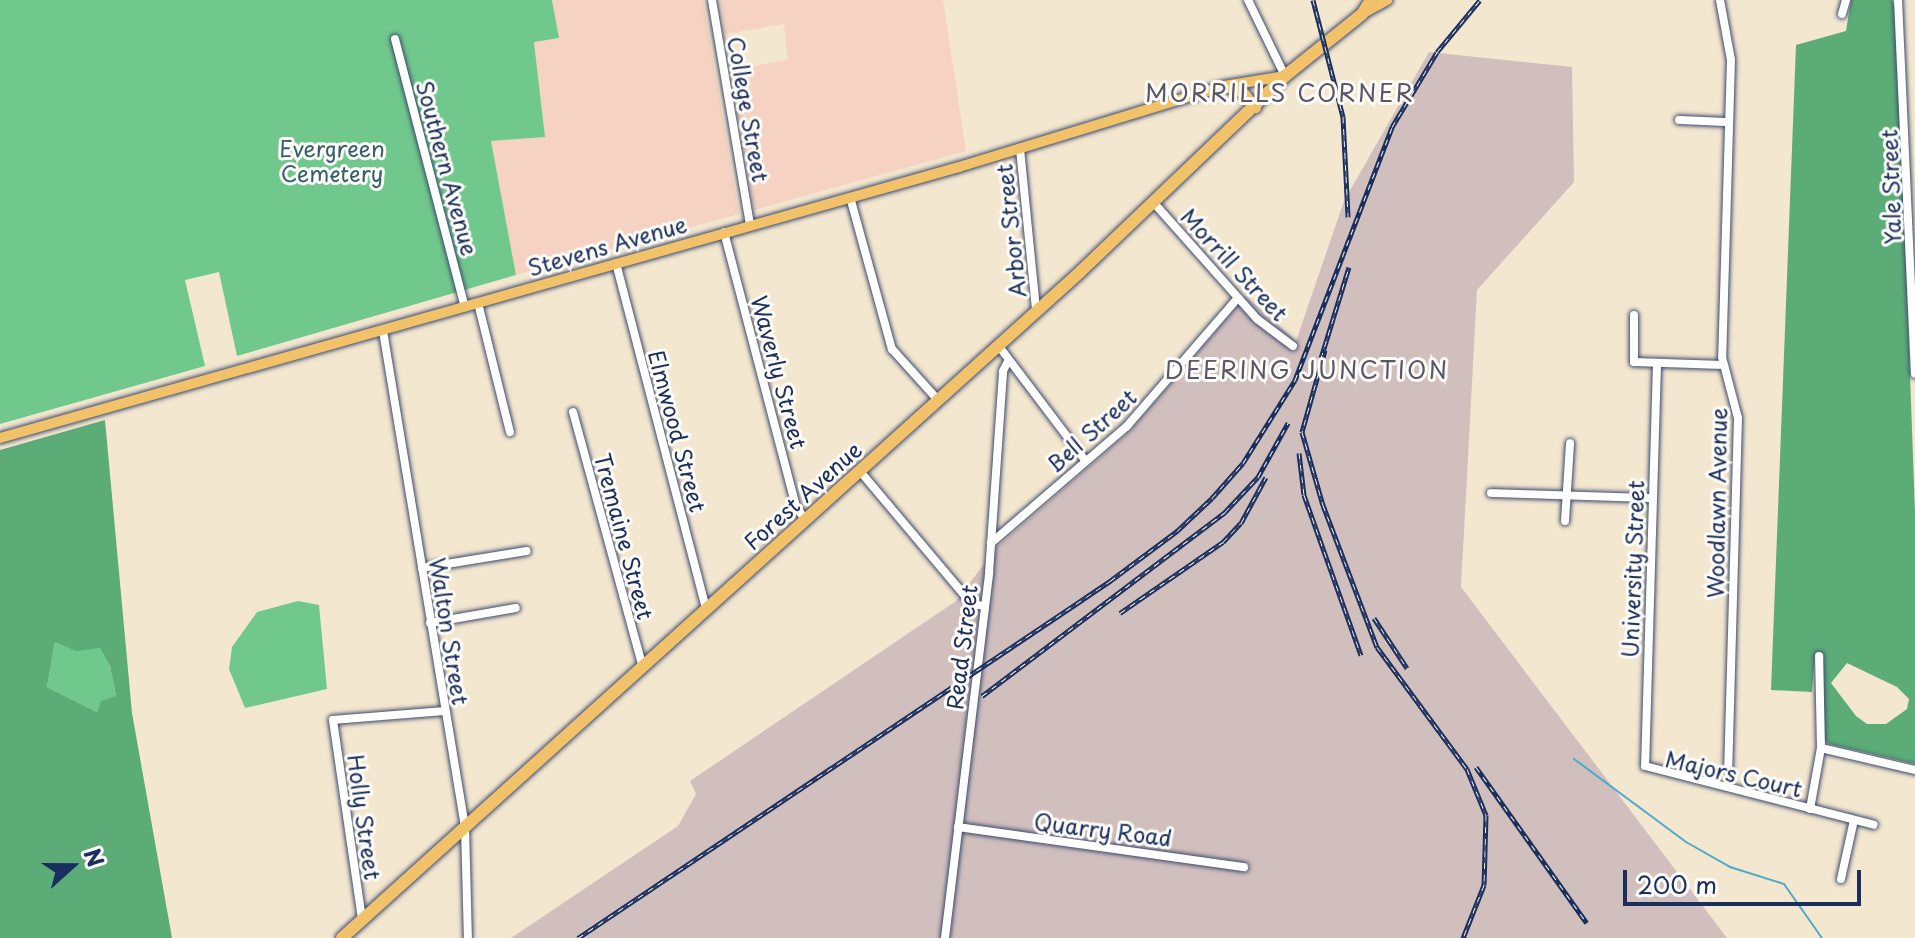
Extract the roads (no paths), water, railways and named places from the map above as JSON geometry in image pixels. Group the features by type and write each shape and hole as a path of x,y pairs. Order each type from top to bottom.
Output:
{"highway":[{"path":"1362,14 1371,0"},
{"name":"Forest Avenue","path":"342,938 643,669 1154,203 1256,108 1285,76 1362,14"}],"main road":[{"path":"1362,14 1387,0"},
{"name":"Stevens Avenue","path":"0,438 1020,149 1224,86 1285,76"},
{"path":"1224,86 1245,94 1256,108"}],"street":[{"name":"College Street","path":"712,0 750,224"},
{"path":"1248,0 1285,76"},
{"name":"Woodlawn Avenue","path":"1720,0 1731,60 1723,365 1738,418 1728,770"},
{"path":"1842,14 1846,0"},
{"name":"Yale Street","path":"1898,0 1915,374"},
{"name":"Southern Avenue","path":"395,39 465,307"},
{"path":"1679,120 1727,122"},
{"name":"Arbor Street","path":"1020,149 1036,309"},
{"path":"850,197 892,349 937,399"},
{"name":"Morrill Street","path":"1154,203 1271,333 1293,346"},
{"name":"Waverly Street","path":"724,232 796,507 805,519"},
{"name":"Elmwood Street","path":"616,263 706,609"},
{"name":"Bell Street","path":"991,543 1141,412 1238,298"},
{"path":"478,303 510,432"},
{"path":"1634,315 1634,362 1723,365"},
{"name":"Walton Street","path":"383,331 465,827 468,938"},
{"path":"998,345 1085,460"},
{"name":"Read Street","path":"945,938 991,543 1008,361"},
{"name":"University Street","path":"1651,772 1643,760 1657,364"},
{"name":"Tremaine Street","path":"573,412 643,669"},
{"path":"1565,521 1570,443"},
{"path":"859,470 972,604 984,606"},
{"path":"1491,493 1652,498"},
{"path":"422,568 527,551"},
{"path":"430,623 516,608"},
{"path":"1810,809 1821,748 1819,656"},
{"name":"Holly Street","path":"362,919 333,720 444,711"},
{"path":"1821,748 1915,770"},
{"name":"Majors Court","path":"1651,772 1874,825"},
{"path":"1841,879 1854,820"},
{"name":"Quarry Road","path":"958,827 1244,867"}],"waterway":[{"path":"1574,759 1686,842 1730,867 1784,884 1822,938"}],"railway":[{"path":"1313,0 1343,117 1348,217"},
{"path":"578,938 1110,581 1177,531 1212,498 1243,463 1295,380 1392,127 1437,52 1480,0"},
{"path":"1321,358 1349,267"},
{"path":"1325,350 1302,432 1323,505 1377,647 1467,769 1486,815 1484,885 1463,938"},
{"path":"982,696 1225,512 1258,477 1288,423"},
{"path":"1299,453 1304,495 1361,655"},
{"path":"1120,613 1223,542 1241,523 1266,477"},
{"path":"1374,618 1407,668"},
{"path":"1476,767 1587,923"}],"district":[{"name":"MORRILLS CORNER","path":"1280,93"},
{"name":"DEERING JUNCTION","path":"1307,370"}],"park label":[{"name":"Evergreen Cemetery","path":"332,160"}]}
